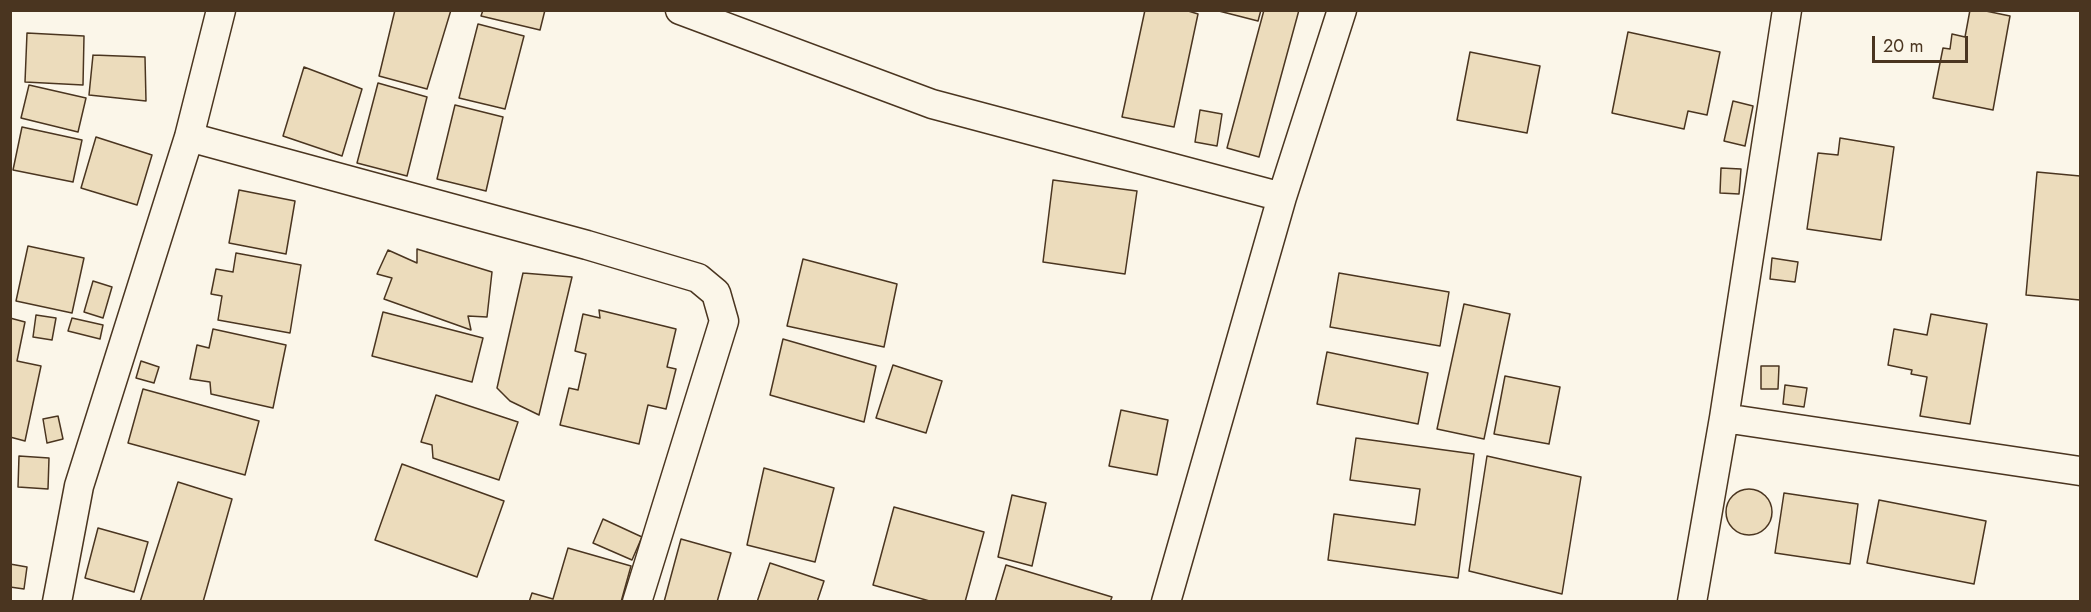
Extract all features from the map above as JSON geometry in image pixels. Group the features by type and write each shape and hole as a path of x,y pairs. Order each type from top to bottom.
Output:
{"street":[{"path":"57,602 79,486 189,137 221,10"},
{"path":"680,10 932,104 1282,197"},
{"path":"1166,602 1282,197 1342,10"},
{"path":"1692,602 1724,418 1787,10"},
{"path":"189,137 586,245 698,278 716,293 724,321 637,602"},
{"path":"1724,418 2080,471"}],"building":[{"path":"395,10 451,10 427,89 379,76"},
{"path":"483,10 545,10 540,30 481,16"},
{"path":"1145,10 1185,10 1198,14 1174,127 1122,117"},
{"path":"1215,10 1261,10 1258,21"},
{"path":"1264,10 1299,10 1259,157 1227,148"},
{"path":"1970,10 2010,16 1993,110 1933,98 1943,48 1950,49 1952,34 1965,37"},
{"path":"478,24 524,36 505,109 459,98"},
{"path":"1628,32 1720,52 1707,115 1688,111 1684,129 1612,113"},
{"path":"27,33 84,36 83,85 25,82"},
{"path":"1470,52 1540,66 1527,133 1457,120"},
{"path":"93,55 145,57 146,101 89,95"},
{"path":"304,67 362,89 342,156 283,136"},
{"path":"378,83 427,97 407,176 357,163"},
{"path":"29,85 86,98 78,132 21,118"},
{"path":"1733,101 1753,106 1745,146 1724,141"},
{"path":"455,105 503,117 486,191 437,179"},
{"path":"1200,110 1222,114 1217,146 1195,142"},
{"path":"22,127 82,140 73,182 13,170"},
{"path":"96,137 152,155 137,205 81,188"},
{"path":"1840,138 1894,147 1881,240 1807,229 1818,153 1838,155"},
{"path":"1721,168 1741,169 1739,194 1720,193"},
{"path":"2037,172 2080,176 2080,300 2026,295"},
{"path":"1053,180 1137,191 1125,274 1043,262"},
{"path":"239,190 295,201 286,254 229,243"},
{"path":"28,246 84,258 72,313 16,301"},
{"path":"417,249 492,272 487,317 468,316 471,330 384,299 392,278 377,274 388,250 417,263"},
{"path":"236,253 301,265 290,333 218,320 222,296 211,294 216,269 233,272"},
{"path":"1772,258 1798,262 1795,282 1770,279"},
{"path":"803,259 897,284 884,347 787,326"},
{"path":"523,273 572,277 539,415 510,401 497,388"},
{"path":"1339,273 1449,292 1440,346 1330,327"},
{"path":"93,281 112,287 103,318 84,312"},
{"path":"1464,304 1510,314 1484,439 1437,429"},
{"path":"599,310 676,329 667,367 676,369 666,409 648,405 639,444 560,425 569,388 578,390 586,354 575,351 583,314 600,318"},
{"path":"383,312 483,338 472,382 372,356"},
{"path":"1931,314 1987,324 1970,424 1920,416 1927,377 1911,374 1912,370 1888,365 1894,329 1927,335"},
{"path":"36,315 56,318 52,340 33,337"},
{"path":"10,318 25,322 17,361 41,366 25,441 10,437"},
{"path":"72,318 103,325 100,339 68,331"},
{"path":"213,329 286,345 273,408 211,394 210,382 190,379 197,345 209,348"},
{"path":"783,339 876,366 864,422 770,395"},
{"path":"1327,352 1428,373 1418,424 1317,404"},
{"path":"141,361 159,367 154,383 136,378"},
{"path":"893,365 942,381 926,433 876,418"},
{"path":"1761,366 1779,366 1778,389 1761,389"},
{"path":"1505,376 1560,387 1549,444 1494,434"},
{"path":"1785,385 1807,388 1804,407 1783,404"},
{"path":"143,389 259,421 245,475 128,443"},
{"path":"436,395 518,422 499,480 433,458 432,445 421,442"},
{"path":"1121,410 1168,420 1157,475 1109,466"},
{"path":"58,416 63,439 47,443 43,419"},
{"path":"1356,438 1474,454 1458,578 1328,560 1334,514 1415,525 1420,489 1350,480"},
{"path":"19,456 49,458 48,489 18,487"},
{"path":"1487,456 1581,477 1562,594 1469,571"},
{"path":"402,464 504,501 477,577 375,540"},
{"path":"764,468 834,488 815,562 747,545"},
{"path":"178,482 232,499 203,602 140,602"},
{"path":"1749,489 1765,496 1772,512 1765,528 1749,535 1733,528 1726,512 1733,496"},
{"path":"1784,493 1858,504 1850,564 1775,553"},
{"path":"1012,495 1046,503 1032,566 998,557"},
{"path":"1879,500 1986,521 1974,584 1867,563"},
{"path":"894,507 984,532 965,602 933,602 873,585"},
{"path":"603,519 642,537 632,560 593,543"},
{"path":"98,528 148,542 134,592 85,578"},
{"path":"681,539 731,553 717,602 664,602"},
{"path":"568,548 631,566 621,602 529,602 532,593 553,599"},
{"path":"770,563 824,581 817,602 757,602"},
{"path":"10,564 27,567 24,589 10,587"},
{"path":"1006,565 1112,597 1110,602 995,602"}]}
